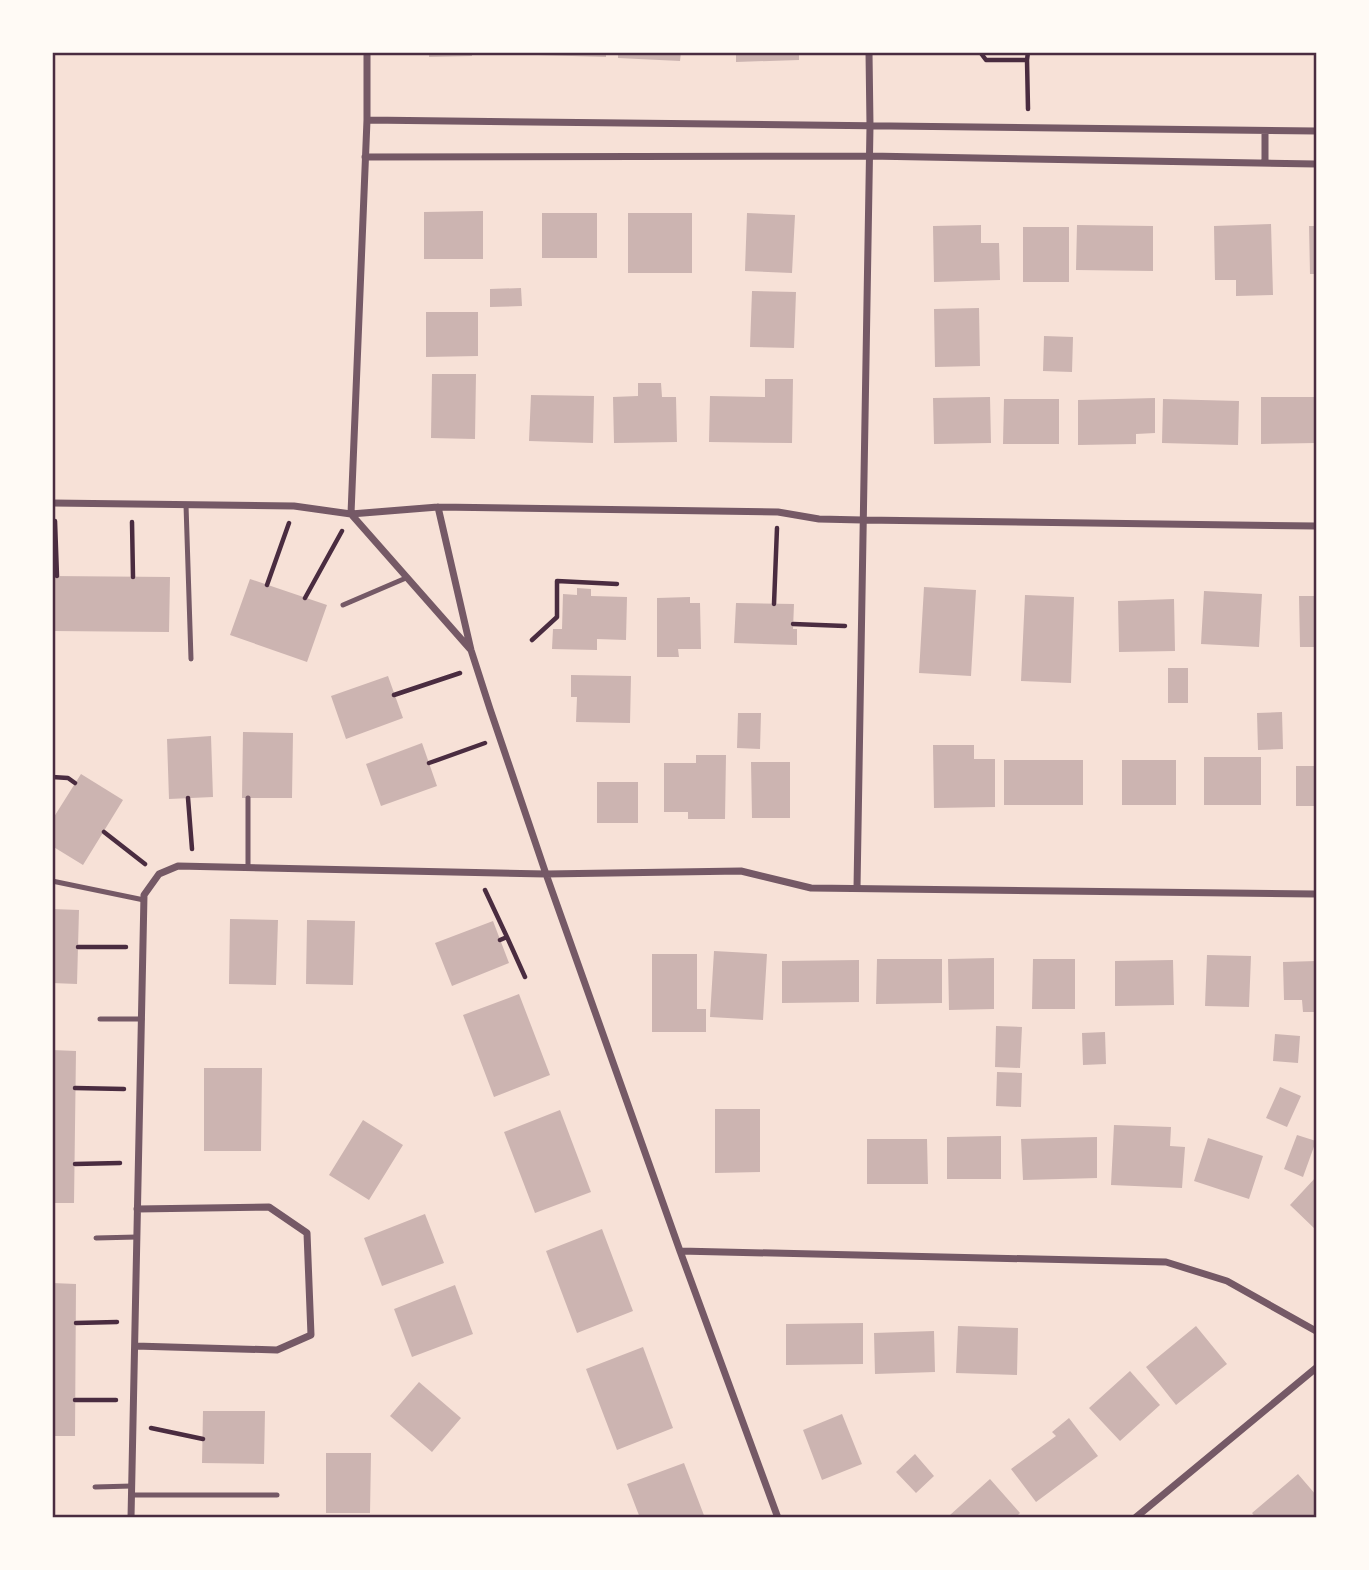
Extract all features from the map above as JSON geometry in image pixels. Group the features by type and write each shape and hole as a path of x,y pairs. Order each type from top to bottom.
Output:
{"street":[{"path":"367,52 367,120 351,514 471,650"},
{"path":"857,888 869,52"},
{"path":"367,120 1317,131"},
{"path":"1265,131 1265,163"},
{"path":"365,157 869,156 1317,164"},
{"path":"54,503 294,506 351,514 438,508 778,512 819,519 1317,526"},
{"path":"438,508 471,650 546,874 778,1517"},
{"path":"131,1517 144,895 159,874 178,866 546,874 741,872 811,888 1317,894"},
{"path":"135,1346 277,1350 311,1335 312,1312 307,1233 269,1207 138,1209"},
{"path":"680,1251 1166,1262 1227,1281 1317,1331"},
{"path":"1135,1517 1317,1368"}],"lane":[{"path":"186,505 191,659"},
{"path":"343,605 406,578"},
{"path":"248,798 248,867"},
{"path":"52,881 144,900"},
{"path":"100,1019 142,1019"},
{"path":"96,1238 137,1237"},
{"path":"95,1487 132,1486"},
{"path":"131,1495 277,1494"}],"path":[{"path":"980,52 986,60 1027,60"},
{"path":"1028,52 1028,127"},
{"path":"54,503 57,576"},
{"path":"132,504 132,577"},
{"path":"267,585 294,506"},
{"path":"774,604 778,512"},
{"path":"305,598 351,514"},
{"path":"532,640 557,617 557,581 618,584"},
{"path":"793,624 861,627"},
{"path":"394,695 477,667"},
{"path":"429,763 501,738"},
{"path":"52,777 68,778 75,783"},
{"path":"188,798 194,866"},
{"path":"104,832 159,874"},
{"path":"477,873 525,976"},
{"path":"500,940 508,937"},
{"path":"78,947 143,947"},
{"path":"75,1088 140,1089"},
{"path":"75,1164 138,1163"},
{"path":"76,1323 135,1322"},
{"path":"75,1400 133,1400"},
{"path":"133,1424 203,1439"}],"building":[{"path":"429,52 472,52 472,56 429,57"},
{"path":"538,52 606,52 606,57 538,55"},
{"path":"618,52 681,52 680,61 618,58"},
{"path":"736,52 799,52 799,60 736,62"},
{"path":"483,211 483,259 424,259 424,212"},
{"path":"542,213 597,213 597,258 542,258"},
{"path":"628,213 692,213 692,273 628,273"},
{"path":"747,213 795,215 792,273 745,271"},
{"path":"1271,224 1273,295 1236,296 1236,280 1215,280 1214,226"},
{"path":"981,225 981,243 999,243 1000,280 934,282 933,226"},
{"path":"1077,225 1153,226 1153,271 1076,270"},
{"path":"1309,226 1316,226 1316,274 1310,274"},
{"path":"1023,227 1069,227 1069,282 1023,282"},
{"path":"521,288 522,306 490,307 490,289"},
{"path":"752,291 796,292 794,348 750,347"},
{"path":"979,308 980,366 935,367 934,309"},
{"path":"426,312 478,312 478,356 426,357"},
{"path":"1044,336 1073,337 1072,372 1043,371"},
{"path":"432,374 476,374 475,439 431,438"},
{"path":"765,379 793,379 792,443 709,442 710,396 765,397"},
{"path":"638,383 661,383 662,397 676,397 677,442 614,443 613,397 638,396"},
{"path":"531,395 594,396 593,443 529,441"},
{"path":"990,397 991,443 934,444 933,398"},
{"path":"1261,397 1316,397 1316,443 1261,444"},
{"path":"1155,398 1155,433 1136,434 1136,444 1078,445 1078,400"},
{"path":"1004,399 1059,399 1059,444 1003,444"},
{"path":"1163,399 1239,401 1238,445 1162,443"},
{"path":"52,576 170,577 169,632 52,631"},
{"path":"250,579 327,605 307,662 230,635"},
{"path":"924,587 976,590 971,676 919,673"},
{"path":"577,588 591,589 591,596 627,597 626,640 597,639 597,650 552,649 553,629 562,629 563,594 577,595"},
{"path":"1204,591 1262,594 1259,647 1201,644"},
{"path":"1025,595 1074,597 1071,683 1021,681"},
{"path":"1299,596 1316,596 1316,647 1300,647"},
{"path":"690,597 690,603 700,603 701,649 678,649 679,657 657,657 657,598"},
{"path":"1174,599 1175,651 1119,652 1118,601"},
{"path":"736,603 794,604 793,629 797,629 797,645 734,643"},
{"path":"1168,668 1188,668 1188,703 1168,703"},
{"path":"571,675 631,676 630,723 576,722 577,697 571,697"},
{"path":"388,676 403,718 346,739 331,696"},
{"path":"1282,712 1283,749 1258,750 1257,713"},
{"path":"738,713 761,713 760,749 737,748"},
{"path":"243,732 293,733 292,798 242,798"},
{"path":"211,736 213,797 169,799 167,739"},
{"path":"422,743 437,786 381,806 366,764"},
{"path":"933,745 974,745 974,759 995,759 995,807 934,808"},
{"path":"696,755 726,755 725,819 688,819 688,812 664,812 664,763 696,763"},
{"path":"1204,757 1261,757 1261,805 1204,805"},
{"path":"1004,760 1083,760 1083,805 1004,805"},
{"path":"1122,760 1176,760 1176,805 1122,805"},
{"path":"751,762 790,762 790,818 752,818"},
{"path":"1296,766 1316,766 1316,806 1296,806"},
{"path":"81,774 123,800 83,865 52,846 52,820"},
{"path":"597,782 638,782 638,823 597,823"},
{"path":"52,909 79,910 77,984 52,983"},
{"path":"230,919 278,920 276,985 229,984"},
{"path":"307,920 355,921 353,985 306,984"},
{"path":"493,921 509,963 452,986 435,943"},
{"path":"714,951 767,954 763,1020 710,1017"},
{"path":"652,954 697,954 697,1009 706,1009 706,1032 652,1032"},
{"path":"1207,955 1251,956 1249,1007 1205,1006"},
{"path":"994,958 994,1009 949,1010 948,959"},
{"path":"877,959 942,959 942,1003 876,1004"},
{"path":"1033,959 1075,959 1075,1009 1032,1009"},
{"path":"859,960 859,1002 782,1003 782,961"},
{"path":"1173,960 1174,1005 1115,1006 1115,961"},
{"path":"1316,961 1316,1012 1303,1012 1302,1000 1284,1000 1283,962"},
{"path":"519,994 550,1075 494,1097 463,1015"},
{"path":"996,1026 1022,1027 1020,1068 995,1067"},
{"path":"1105,1032 1106,1064 1083,1065 1082,1033"},
{"path":"1275,1034 1300,1036 1298,1063 1273,1061"},
{"path":"52,1050 76,1051 74,1203 52,1203"},
{"path":"204,1068 262,1068 261,1151 204,1151"},
{"path":"997,1072 1022,1073 1021,1107 996,1106"},
{"path":"1280,1087 1301,1096 1287,1127 1266,1118"},
{"path":"715,1109 760,1109 760,1172 715,1173"},
{"path":"560,1110 591,1192 535,1213 504,1132"},
{"path":"363,1120 403,1145 369,1200 329,1175"},
{"path":"1114,1125 1171,1127 1170,1146 1185,1147 1182,1188 1111,1185"},
{"path":"1297,1135 1316,1141 1303,1177 1284,1169"},
{"path":"1001,1136 1001,1179 947,1179 947,1137"},
{"path":"1097,1137 1097,1178 1023,1180 1021,1139"},
{"path":"1208,1138 1263,1156 1249,1199 1194,1181"},
{"path":"867,1139 927,1139 928,1184 867,1184"},
{"path":"1316,1177 1316,1230 1290,1205"},
{"path":"425,1214 444,1263 382,1286 364,1238"},
{"path":"602,1229 633,1311 577,1333 546,1251"},
{"path":"52,1283 76,1284 75,1436 52,1436"},
{"path":"455,1285 473,1334 412,1357 394,1309"},
{"path":"863,1323 863,1364 786,1365 786,1324"},
{"path":"958,1326 1018,1328 1017,1375 956,1373"},
{"path":"1196,1326 1227,1364 1176,1405 1146,1367"},
{"path":"934,1331 935,1372 875,1374 874,1333"},
{"path":"643,1347 673,1428 617,1450 586,1369"},
{"path":"1130,1371 1160,1405 1120,1441 1089,1408"},
{"path":"419,1382 461,1418 432,1452 390,1416"},
{"path":"203,1411 265,1411 264,1464 202,1463"},
{"path":"842,1414 862,1464 822,1480 803,1430"},
{"path":"1069,1418 1098,1456 1036,1502 1011,1469 1056,1436 1052,1432"},
{"path":"326,1453 371,1453 370,1513 326,1513"},
{"path":"915,1454 934,1476 916,1493 896,1472"},
{"path":"684,1463 705,1518 640,1518 627,1484"},
{"path":"1298,1474 1316,1495 1316,1514 1312,1518 1256,1518 1252,1513"},
{"path":"990,1479 1020,1513 1015,1518 952,1518 950,1515"}]}
